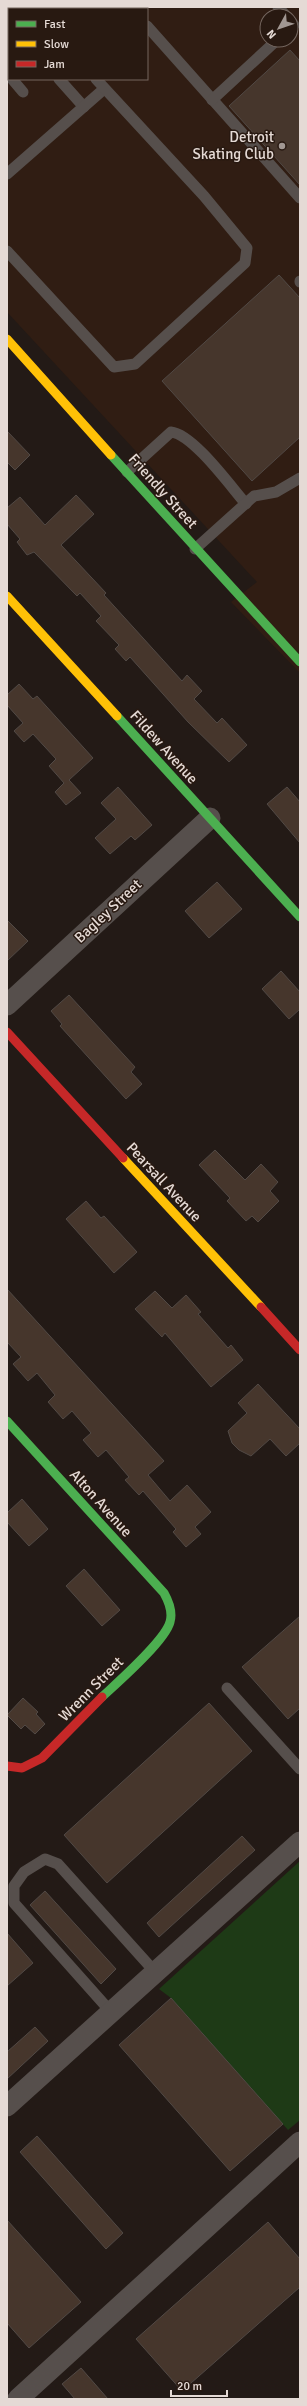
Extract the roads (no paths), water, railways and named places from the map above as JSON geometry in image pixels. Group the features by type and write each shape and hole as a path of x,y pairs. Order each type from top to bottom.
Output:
{"street":[{"name":"Friendly Street","path":"7,338 195,548 298,654"},
{"name":"Fildew Avenue","path":"7,596 300,917"},
{"name":"Bagley Street","path":"7,1005 210,818"},
{"name":"Pearsall Avenue","path":"7,1032 300,1350"},
{"name":"Alton Avenue","path":"7,1421 164,1593 171,1608"},
{"name":"Wrenn Street","path":"8,1766 29,1766 42,1758 165,1634 171,1622 171,1608"},
{"path":"7,2106 300,1842"},
{"path":"18,2399 297,2150"}],"lane":[{"path":"148,27 300,198"},
{"path":"212,100 269,48"},
{"path":"13,80 23,92"},
{"path":"59,80 84,107"},
{"path":"7,251 114,367 135,364 245,263 246,248 204,196 97,80"},
{"path":"7,174 104,89"},
{"path":"127,472 171,432 177,433 196,448 246,504"},
{"path":"195,548 254,496 276,492 300,478"},
{"path":"228,1688 300,1769"},
{"path":"111,2012 14,1903 14,1886 24,1872 45,1860 58,1864 155,1972"}],"place":[{"name":"Detroit Skating Club","path":"282,146"}]}
